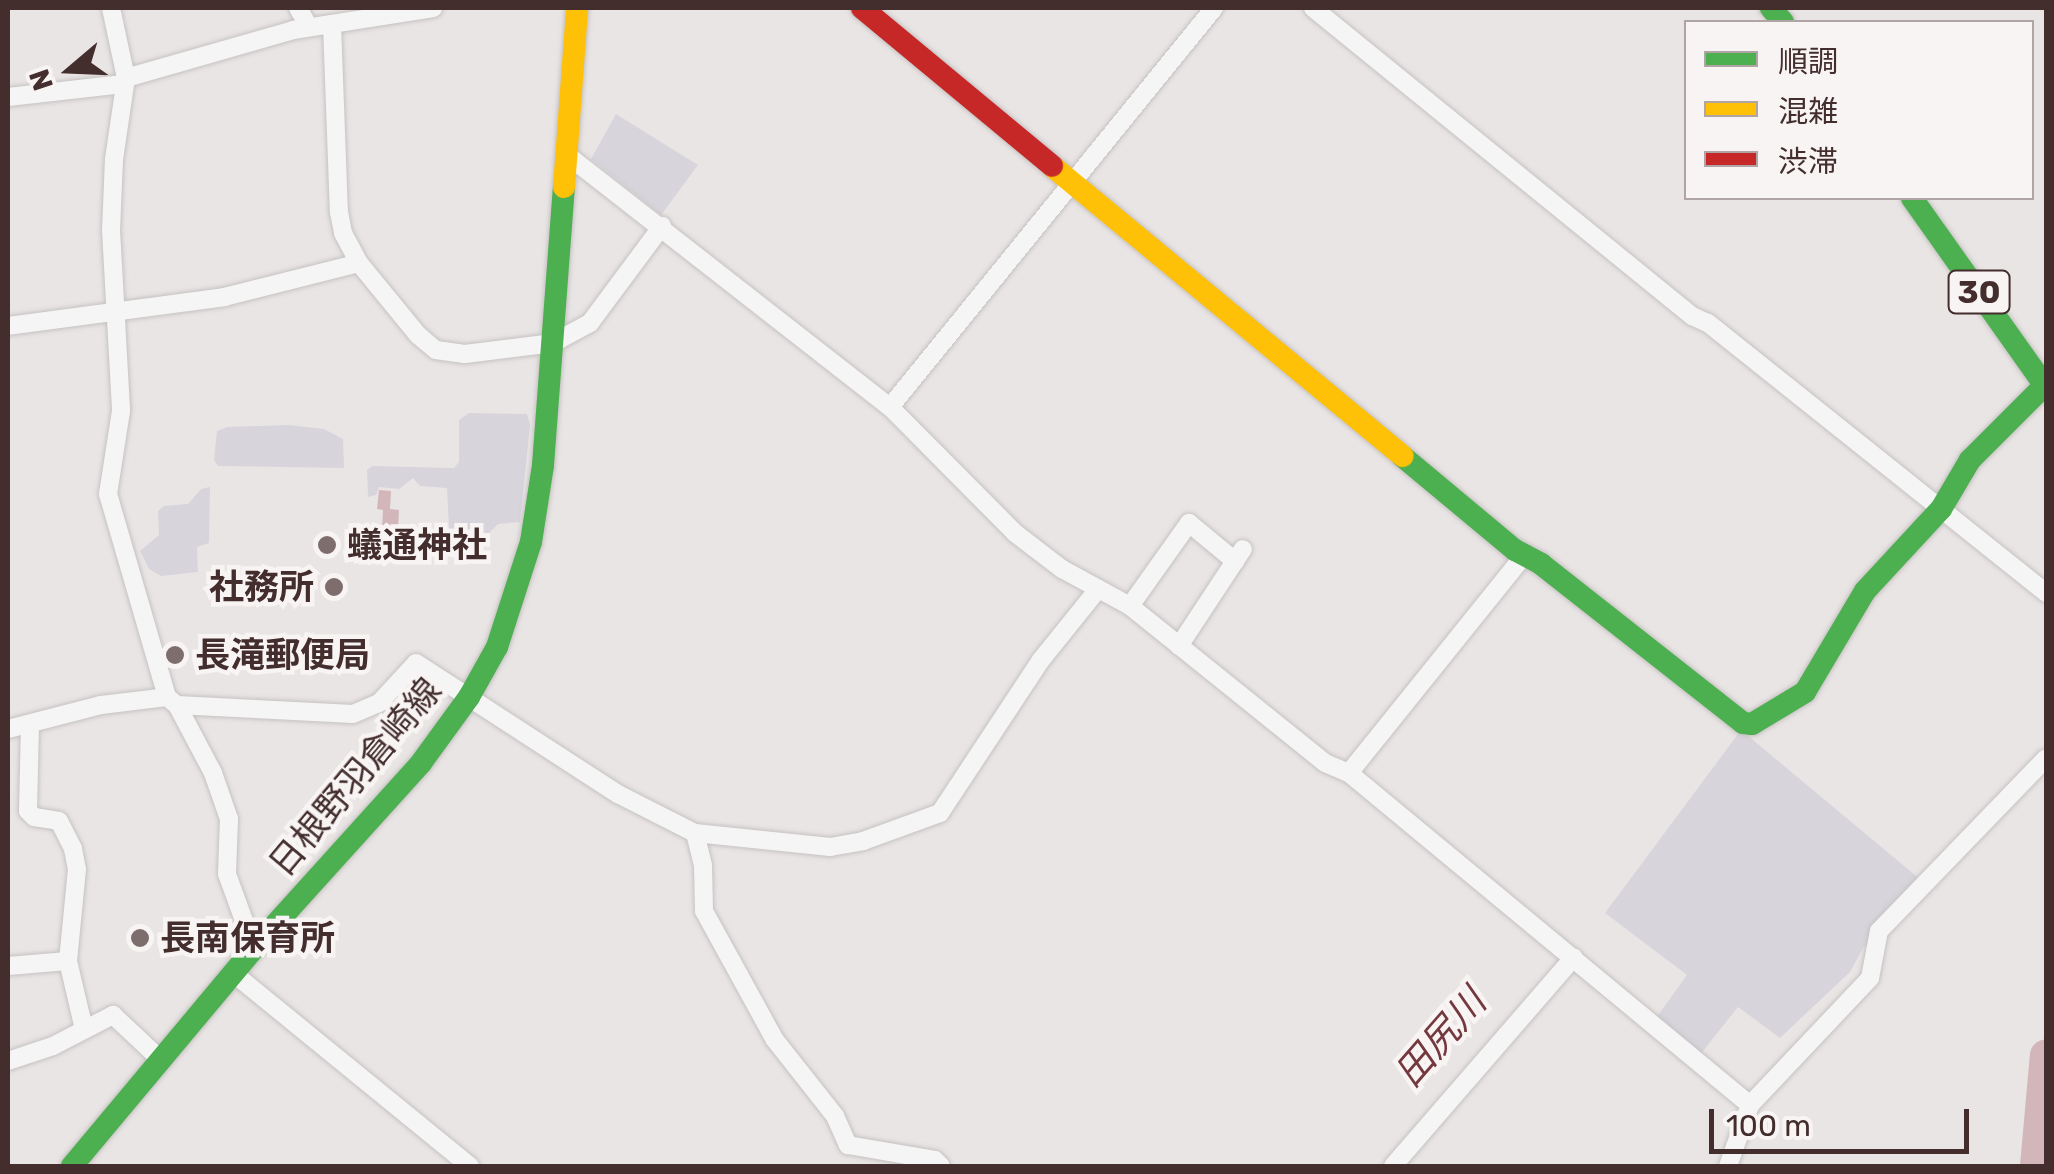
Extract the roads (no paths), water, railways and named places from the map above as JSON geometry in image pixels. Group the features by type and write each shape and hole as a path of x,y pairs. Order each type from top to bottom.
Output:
{"street":[{"path":"111,8 124,81 110,230 120,411 108,494 172,701 208,762 230,818 227,874 254,948"},
{"path":"298,8 309,28"},
{"path":"8,97 124,81 309,28 432,8"},
{"name":"日根野羽倉崎線","path":"72,1166 254,948 421,763 470,696 509,616 531,542 553,343 578,8"},
{"path":"862,8 1524,554 1743,723 1752,724 1805,692 1866,591 1942,509 1970,460 2046,385"},
{"path":"890,407 1214,8"},
{"path":"1313,8 1692,316 1708,323 2046,593"},
{"path":"332,24 338,212 343,233 359,263 418,335 436,350 465,354 553,343 590,323 662,226"},
{"path":"567,155 890,407 1015,533 1062,569 1130,606 1325,763 1350,772 1750,1105"},
{"name":"30","path":"1913,200 2046,385"},
{"path":"8,326 243,293 359,263"},
{"path":"1130,606 1188,524 1239,555 1179,646"},
{"path":"1350,772 1524,554"},
{"path":"8,729 101,705 172,701 353,714 379,703 416,663 618,794 695,834 830,847 863,841 940,813 1041,660 1098,588"},
{"path":"30,724 28,812 64,826 77,869 68,961 84,1029"},
{"path":"1728,1166 1750,1105 1870,978 1879,931 2046,758"},
{"path":"695,834 703,866 704,910 775,1040 835,1116 848,1145 935,1160 941,1166"},
{"path":"1393,1166 1574,958"},
{"path":"8,966 68,961"},
{"path":"234,973 470,1166"},
{"path":"8,1061 113,1015 160,1060"}],"waterway":[{"path":"2036,1166 2046,1055"}],"place":[{"name":"蟻通神社","path":"327,545"},
{"name":"社務所","path":"334,587"},
{"name":"長滝郵便局","path":"175,655"},
{"name":"長南保育所","path":"140,938"}],"water label":[{"name":"田尻川","path":"1441,1038"}]}
